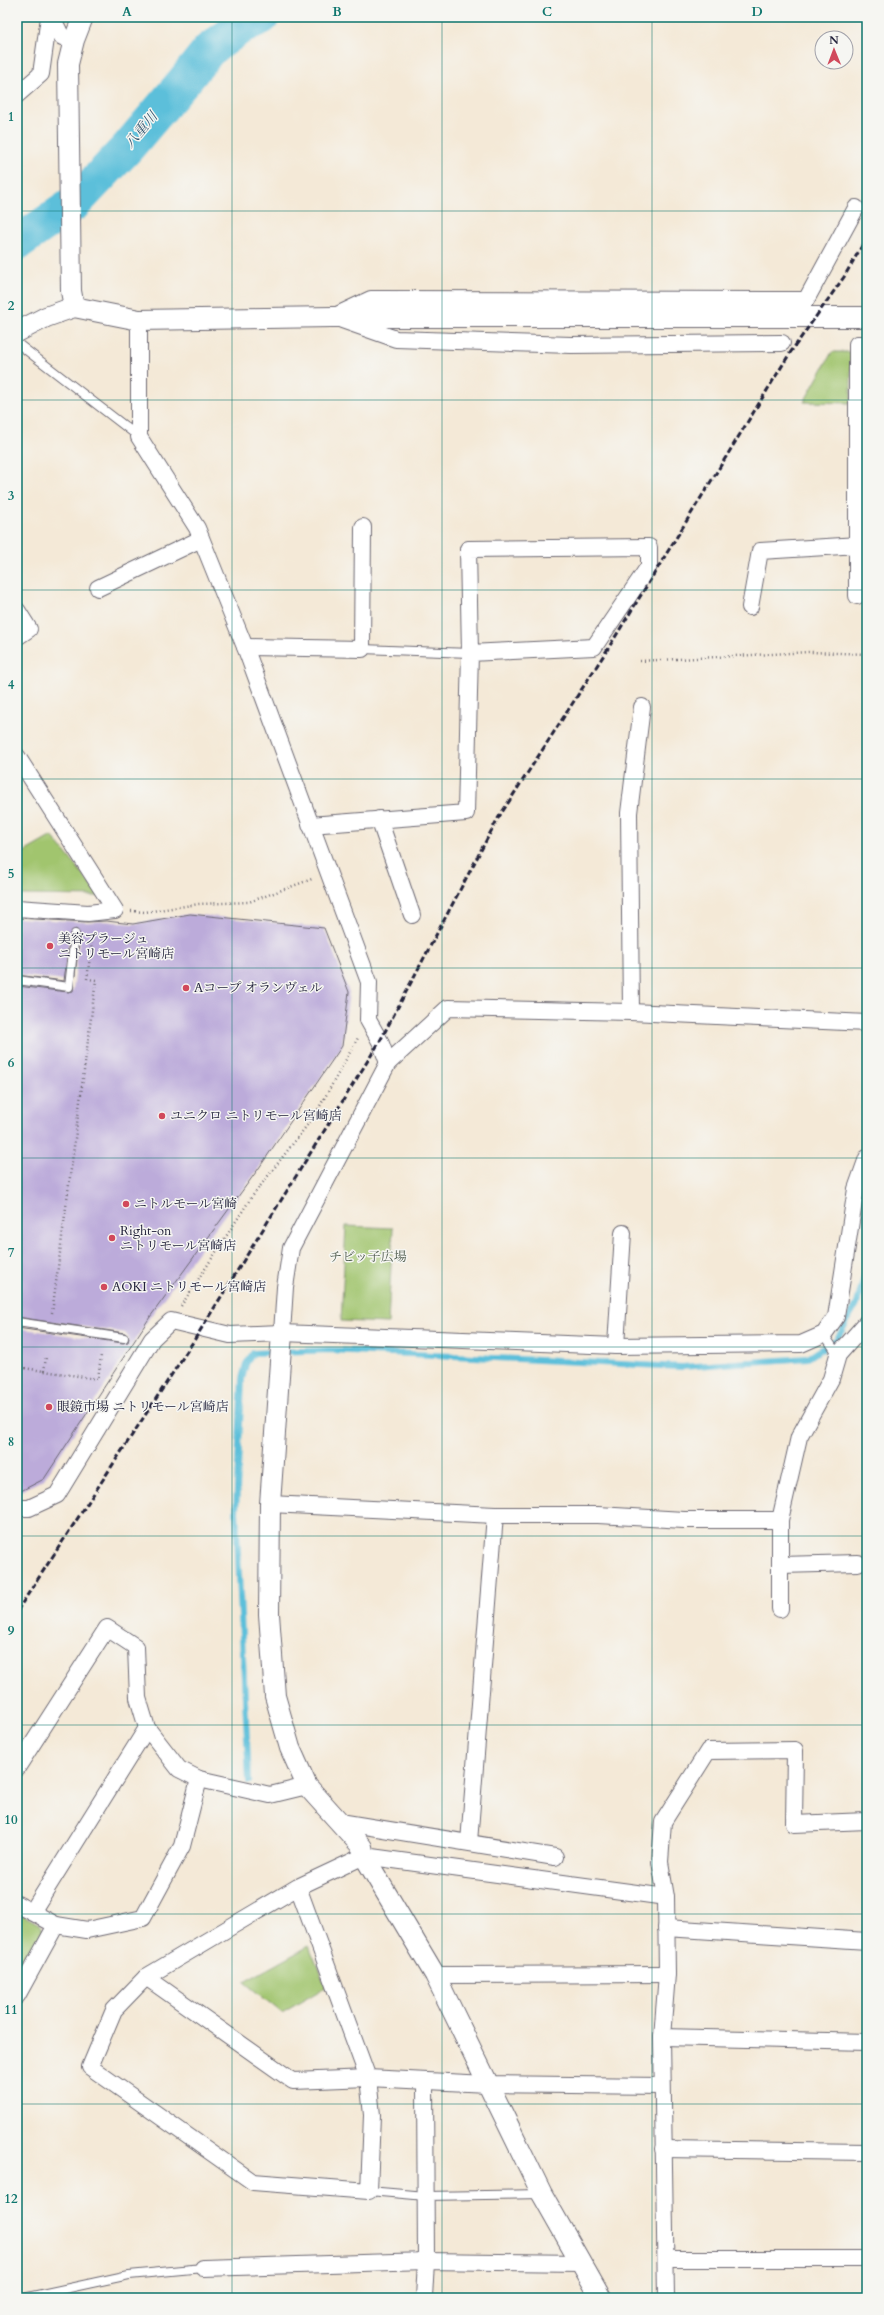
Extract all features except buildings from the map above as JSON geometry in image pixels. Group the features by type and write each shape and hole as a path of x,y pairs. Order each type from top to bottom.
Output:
{"street":[{"path":"51,17 62,37 74,40"},
{"path":"17,95 41,74 51,17"},
{"path":"72,299 68,64 74,40 83,17"},
{"path":"333,316 371,299 806,300 856,208"},
{"path":"72,299 139,320 333,316 867,317"},
{"path":"17,332 46,317 72,299"},
{"path":"333,316 396,339 571,345 782,343"},
{"path":"139,320 139,437 197,528 245,648 327,874 369,982 368,1020 380,1041 388,1063"},
{"path":"857,596 857,344 867,344"},
{"path":"245,648 362,649 364,527"},
{"path":"98,588 201,538"},
{"path":"750,607 760,551 858,545"},
{"path":"310,825 466,814 470,653 468,549 649,547 649,566 594,647 470,653"},
{"path":"17,610 29,629 17,637"},
{"path":"631,1012 629,813 642,708"},
{"path":"17,756 115,910 88,913 17,908"},
{"path":"379,819 412,915"},
{"path":"601,2298 542,2194 435,1975 364,1856 362,1847 306,1786 290,1748 275,1696 269,1614 270,1504 285,1287 290,1248 388,1063 448,1008 631,1012 867,1023"},
{"path":"17,1508 30,1508 57,1495 152,1339 171,1321 230,1335 282,1333 616,1346 801,1344 824,1334 836,1317 856,1189 867,1158"},
{"path":"616,1346 623,1233"},
{"path":"780,1609 780,1520 799,1437 831,1379 838,1355 867,1322"},
{"path":"270,1504 495,1515 598,1514 684,1520 780,1520"},
{"path":"469,1842 495,1515"},
{"path":"780,1565 858,1563"},
{"path":"17,1768 107,1628 136,1646 138,1698 147,1728 179,1769 199,1779 270,1795 306,1786"},
{"path":"32,1912 147,1728"},
{"path":"666,2298 662,2037 667,1974 666,1897 660,1862 663,1822 708,1751 794,1750 794,1824 867,1821"},
{"path":"17,1904 56,1925 87,1930 143,1918 182,1846 199,1779"},
{"path":"340,1822 555,1857"},
{"path":"298,1887 368,2078 372,2115 369,2192 253,2182 90,2067 114,2010 146,1977 298,1887 364,1856 666,1897"},
{"path":"17,1996 56,1925"},
{"path":"666,1928 867,1941"},
{"path":"435,1975 667,1974"},
{"path":"146,1977 293,2080 368,2078 487,2084 662,2086"},
{"path":"662,2037 867,2042"},
{"path":"424,2298 426,2261 425,2082"},
{"path":"663,2149 867,2152"},
{"path":"666,2259 867,2259"},
{"path":"203,2268 426,2261 581,2262"}],"lane":[{"path":"17,343 139,437"},
{"path":"362,649 470,653"},
{"path":"17,980 69,987 75,934"},
{"path":"17,1322 124,1338"},
{"path":"824,1334 838,1355"},
{"path":"369,2192 426,2196 542,2194"},
{"path":"23,2298 129,2275 203,2268"}],"path":[{"path":"640,661 810,652 867,654"},
{"path":"115,910 145,912 199,904 249,902 327,874"},
{"path":"88,979 92,943"},
{"path":"52,1313 96,980 80,978"},
{"path":"171,1321 251,1198 315,1115 368,1020"},
{"path":"17,1367 98,1379 101,1355"},
{"path":"44,1371 46,1357"}],"green space":[{"path":"832,352 851,352 851,403 804,402"},
{"path":"52,836 100,896 17,895 17,856"},
{"name":"チビッ子広場","path":"346,1226 393,1228 388,1323 341,1321"},
{"path":"17,1912 39,1924 43,1931 17,1982"},
{"path":"309,1946 326,1987 282,2013 244,1982"}],"waterway":[{"name":"八重川","path":"17,243 75,203 128,147 209,50 242,26 262,17"},
{"path":"249,1781 236,1512 242,1379 246,1364 253,1353 329,1350 682,1367 808,1358 837,1339 857,1304 867,1265"}],"railway":[{"path":"17,1611 193,1342 380,1041 497,820 609,647 790,353 844,277 867,237"}],"place":[{"name":"美容プラージュ ニトリモール宮崎店","path":"50,946"},
{"name":"Aコープ オランヴェル","path":"186,988"},
{"name":"ユニクロ ニトリモール宮崎店","path":"162,1116"},
{"name":"ニトルモール宮崎","path":"126,1204"},
{"name":"Right-on ニトリモール宮崎店","path":"112,1238"},
{"name":"AOKI ニトリモール宮崎店","path":"104,1287"},
{"name":"眼鏡市場 ニトリモール宮崎店","path":"49,1407"}]}
